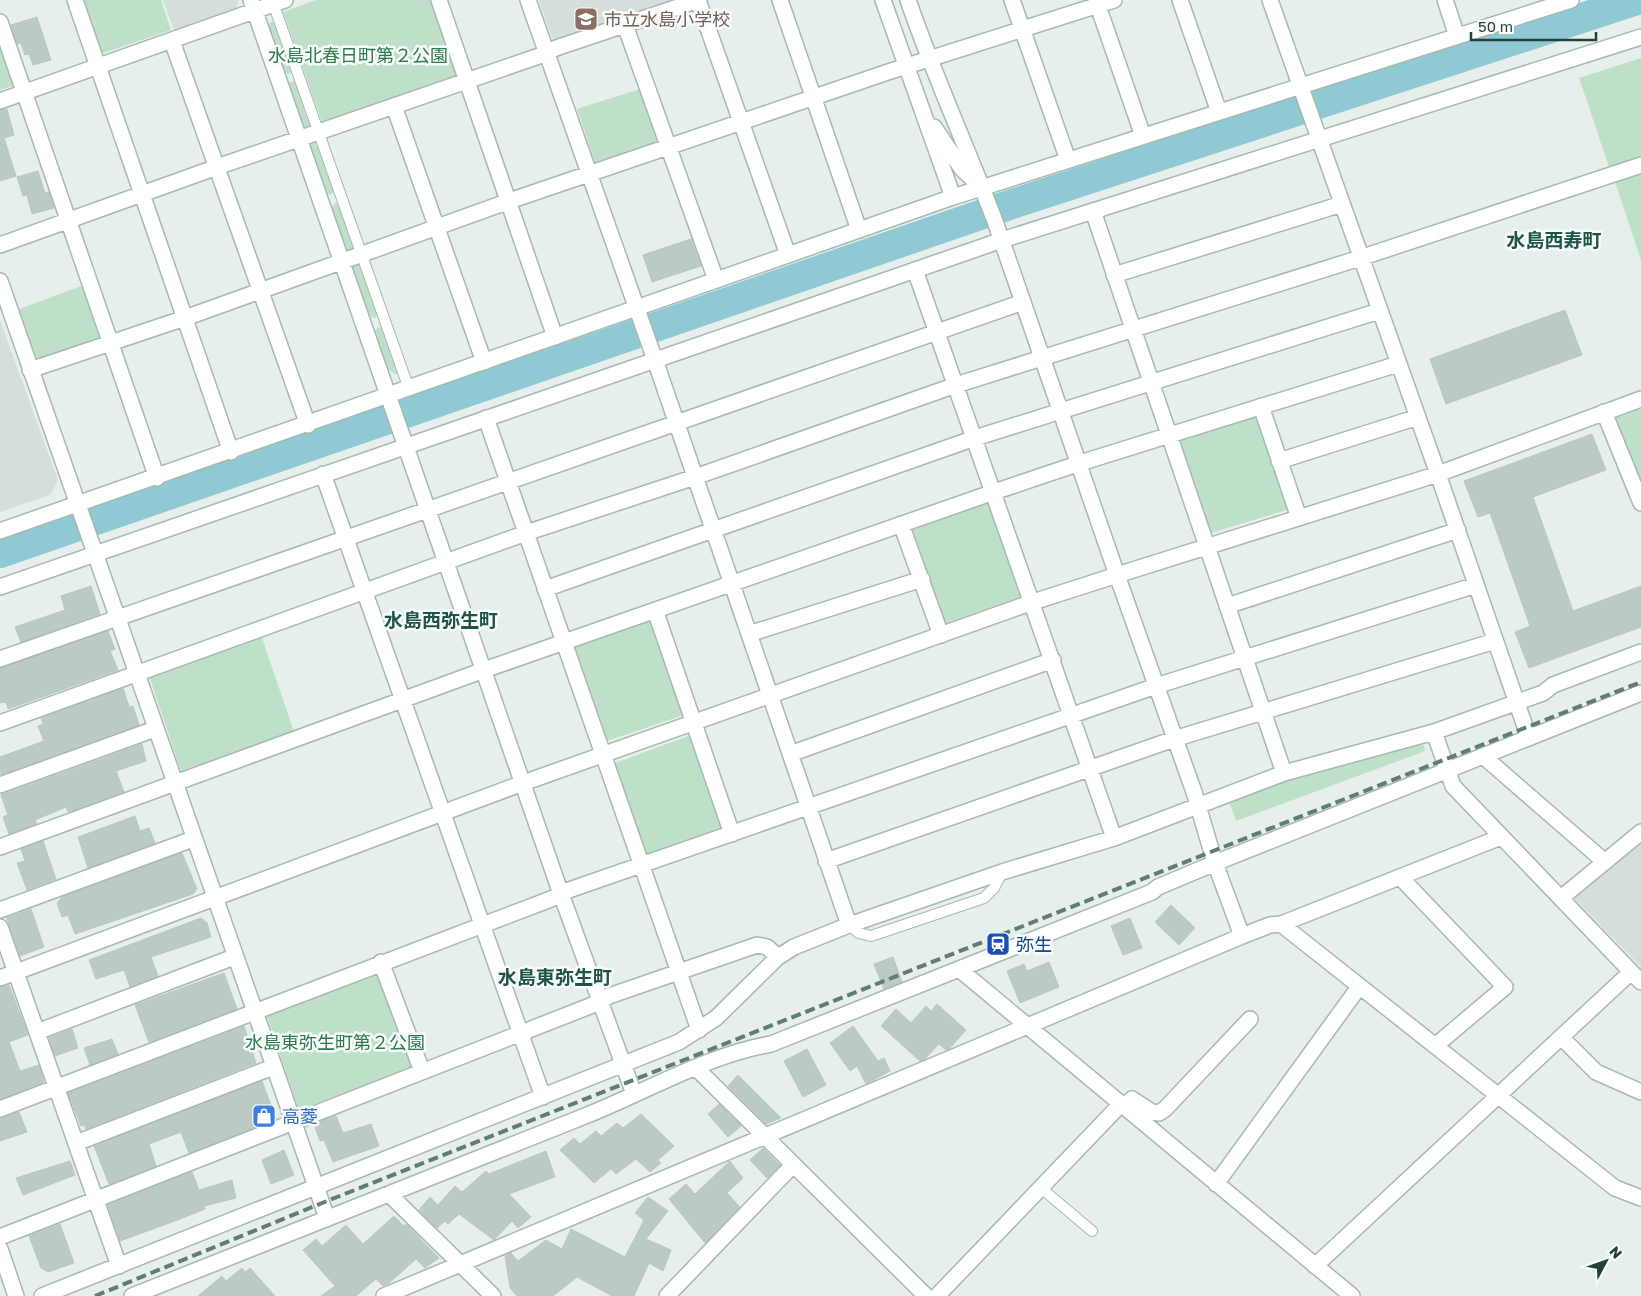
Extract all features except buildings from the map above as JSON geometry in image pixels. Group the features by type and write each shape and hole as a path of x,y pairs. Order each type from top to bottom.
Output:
{"street":[{"path":"75,0 231,452"},
{"path":"439,0 555,337"},
{"path":"528,0 677,423 849,925"},
{"path":"0,245 299,138 699,0 788,255"},
{"path":"780,0 859,230"},
{"path":"883,0 953,197"},
{"path":"908,0 929,60 1002,240 1198,805 1215,863 1242,936"},
{"path":"1012,0 1068,160"},
{"path":"30,370 185,318 669,147 1023,30 1097,3 1114,0"},
{"path":"1180,0 1219,112"},
{"path":"1270,0 1458,530 1529,738"},
{"path":"1445,0 1457,36"},
{"path":"0,531 80,513 157,478 953,197 985,195 1068,160 1219,112 1302,92 1544,4 1571,0"},
{"path":"0,101 172,41 253,6 277,1"},
{"path":"1097,3 1143,136"},
{"path":"253,6 561,894 634,1094"},
{"path":"0,22 157,478"},
{"path":"625,25 716,280"},
{"path":"0,587 324,474 404,439 486,418 1002,240 1318,134 1641,36"},
{"path":"172,41 308,425"},
{"path":"394,106 484,362"},
{"path":"921,108 962,169 985,195"},
{"path":"0,723 136,672 447,563 526,533 695,477 956,385 1360,258 1641,164"},
{"path":"1114,275 1342,204"},
{"path":"1093,211 1150,384 1284,772"},
{"path":"915,270 1033,602 1114,838"},
{"path":"0,281 214,900 327,1218"},
{"path":"0,659 117,617 347,540 508,481 1023,302"},
{"path":"545,589 975,438 1379,311"},
{"path":"0,847 484,670 901,524 1080,463 1398,364"},
{"path":"0,978 523,784 1033,602 1438,474 1641,399"},
{"path":"1261,406 1299,518"},
{"path":"1604,412 1641,503"},
{"path":"486,418 699,1030"},
{"path":"1279,461 1418,418"},
{"path":"324,474 543,1097"},
{"path":"901,524 941,635"},
{"path":"1227,606 1458,530"},
{"path":"749,634 922,579"},
{"path":"0,1109 381,962 641,865 1156,686 1476,585"},
{"path":"655,610 732,834"},
{"path":"826,861 1174,739 1495,641"},
{"path":"42,1296 623,1066 679,1042 716,1018 778,957 794,947 849,925 1002,872 1114,838 1284,772 1434,732 1543,693 1553,685 1641,652"},
{"path":"790,754 1053,660"},
{"path":"132,1296 615,1104 696,1068 752,1047 771,1044 1152,892 1158,887 1215,863 1641,693"},
{"path":"0,785 155,728"},
{"path":"1315,1266 1561,1037 1636,977 1453,786 1434,732"},
{"path":"1482,756 1605,862"},
{"path":"1562,898 1641,832"},
{"path":"384,1296 765,1134 1027,1027 1242,936 1270,925 1281,924 1501,837"},
{"path":"0,910 193,839"},
{"path":"1401,878 1505,987 1435,1046"},
{"path":"1281,924 1498,1096 1595,1170 1615,1188 1641,1198"},
{"path":"0,927 119,1266"},
{"path":"0,1237 599,1001 757,945 768,947 778,957"},
{"path":"37,1032 234,957"},
{"path":"381,962 422,1071"},
{"path":"959,969 1352,1296"},
{"path":"1216,1184 1359,987"},
{"path":"937,1296 1122,1106 1132,1099 1152,1112 1159,1113 1250,1019"},
{"path":"1561,1037 1596,1072 1641,1092"},
{"path":"76,1143 273,1067"},
{"path":"696,1068 765,1134 793,1165 926,1296"},
{"path":"666,1296 793,1165"},
{"path":"389,1194 493,1296"},
{"path":"0,1248 16,1296"}],"lane":[{"path":"277,1 319,132 409,389"},
{"path":"1041,1188 1092,1231"}],"shaded area":[{"path":"163,0 239,0 236,8 174,30"},
{"name":"市立水島小学校","path":"539,0 682,0 559,42 552,38"},
{"path":"0,320 58,480 50,495 0,512"},
{"path":"1641,838 1641,967 1572,896"}],"green space":[{"path":"81,0 161,0 171,30 100,54"},
{"name":"水島北春日町第２公園","path":"316,0 434,0 461,77 323,125 283,12"},
{"path":"270,22 275,22 292,69 290,74 284,72 268,27"},
{"path":"0,41 15,85 0,90"},
{"path":"1641,58 1641,157 1609,167 1579,78"},
{"path":"297,80 312,126 304,129 287,83"},
{"path":"643,88 663,143 596,165 577,109"},
{"path":"314,141 317,142 334,191 332,194 328,194 326,191 310,146"},
{"path":"1641,173 1641,260 1615,182"},
{"path":"335,203 339,204 355,250 348,252 331,208"},
{"path":"358,262 378,314 375,318 370,316 352,267"},
{"path":"84,285 103,340 38,363 19,309"},
{"path":"378,327 383,329 398,371 396,375 387,368 375,331"},
{"path":"1641,407 1641,483 1615,417"},
{"path":"1259,414 1290,509 1207,534 1176,439"},
{"path":"992,501 1022,593 1021,597 943,624 909,528"},
{"path":"652,618 684,715 604,742 573,646"},
{"path":"261,635 294,732 181,771 148,673"},
{"path":"691,735 723,830 644,856 612,764"},
{"path":"1420,743 1424,746 1425,751 1236,821 1229,801 1282,780"},
{"name":"水島東弥生町第２公園","path":"380,970 412,1067 299,1110 266,1014"}],"waterway":[{"path":"0,553 1009,205 1637,0"},
{"path":"0,562 238,483 1005,215 1641,9"}],"railway":[{"path":"95,1296 327,1201 1641,682"}],"place":[{"name":"市立水島小学校","path":"586,19"},
{"name":"弥生","path":"998,944"},
{"name":"高菱","path":"264,1116"}],"district":[{"name":"水島西寿町","path":"1554,239"},
{"name":"水島西弥生町","path":"441,619"},
{"name":"水島東弥生町","path":"555,976"}]}
